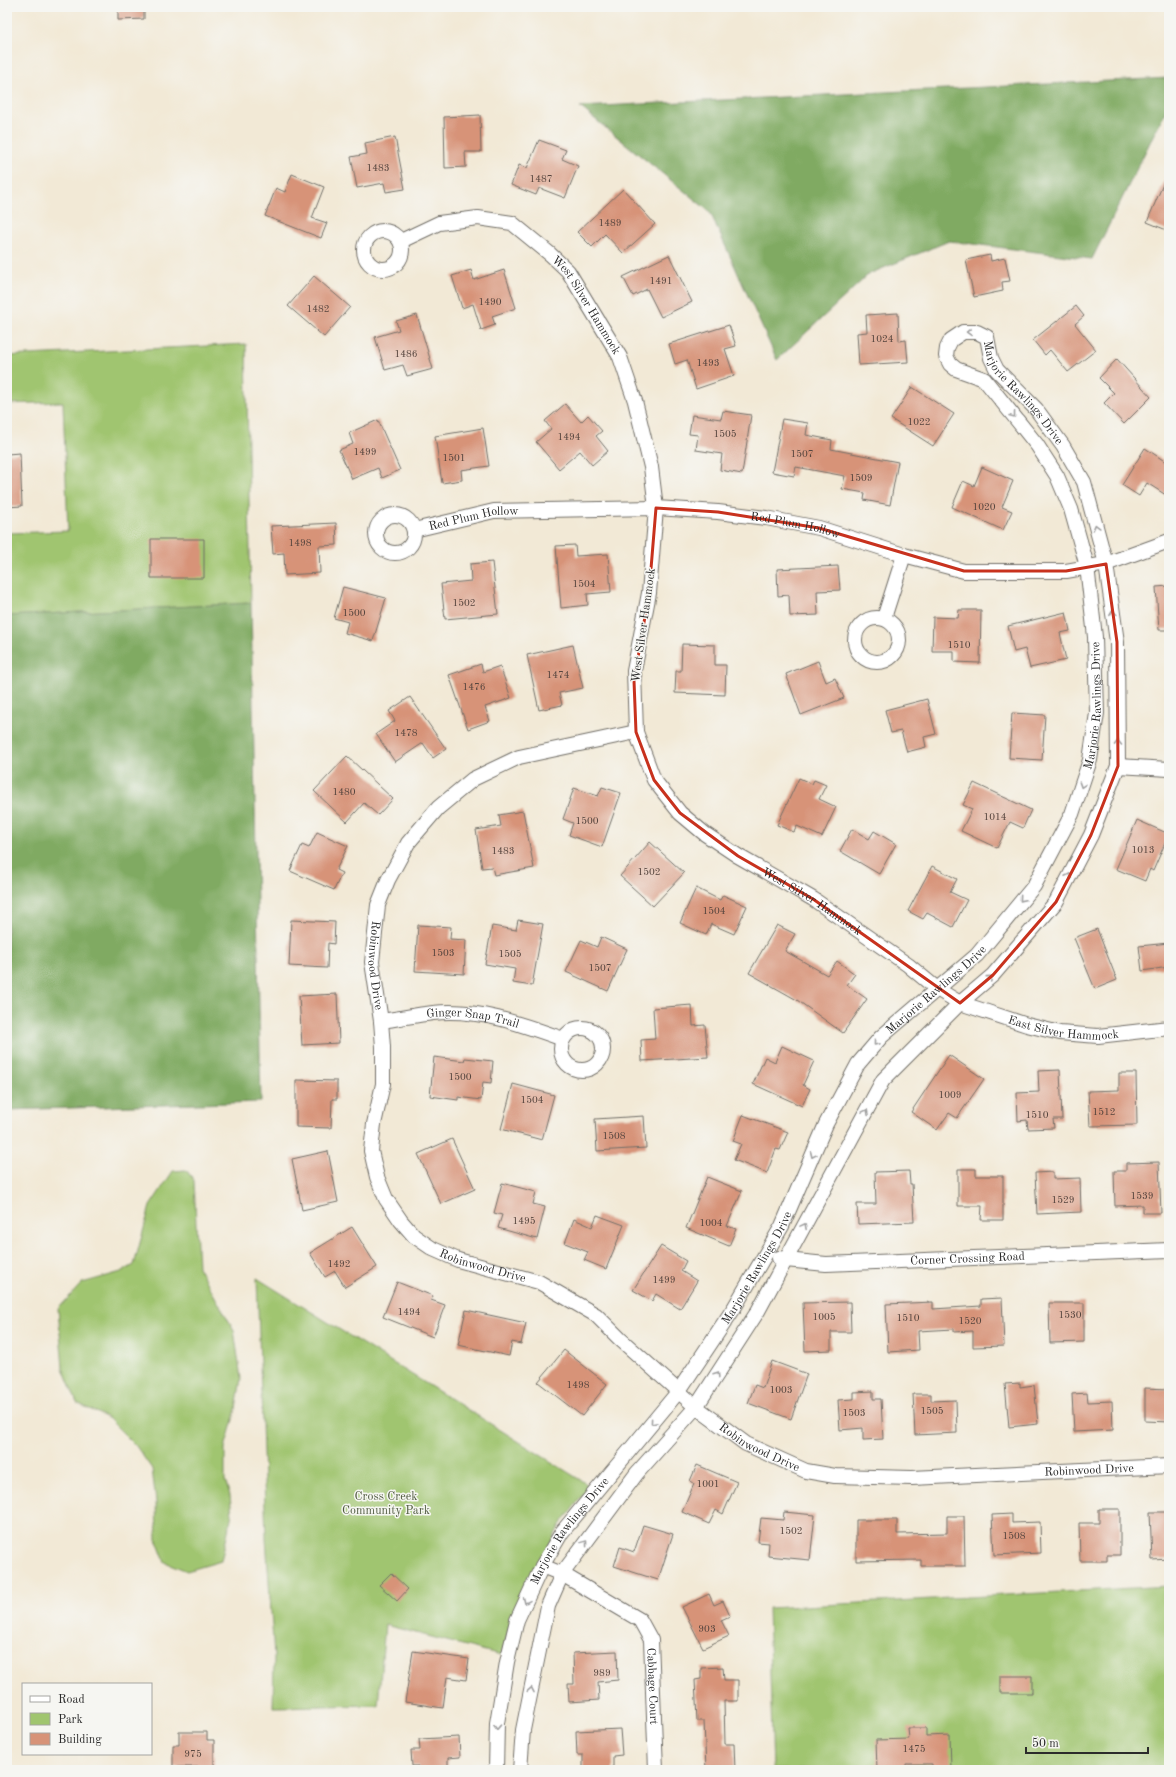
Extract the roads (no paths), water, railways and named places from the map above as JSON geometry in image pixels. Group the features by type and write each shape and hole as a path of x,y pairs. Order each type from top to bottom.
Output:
{"street":[{"name":"West Silver Hammock","path":"401,241 439,223 478,218 512,223 568,271 620,357 635,401 651,467 656,508 649,593 634,670 636,732 654,780 680,813 704,834 738,856 820,903 908,965 937,989 960,1003"},
{"name":"Marjorie Rawlings Drive","path":"496,1770 497,1723 507,1662 517,1620 542,1566 562,1532 678,1392 734,1308 782,1226 826,1124 858,1064 881,1037 977,955 1034,886 1072,814 1090,760 1097,714 1095,637 1087,566 1071,509 1057,476 1037,445 984,379 956,369 950,364 946,356 947,348 951,340 962,332 977,332 987,337 992,358 997,370 1036,409 1063,446 1084,482 1106,564 1117,642 1118,766 1091,835 1056,902 994,975 960,1003 884,1080 758,1311 696,1407 637,1473 562,1574 548,1606 523,1730 520,1770"},
{"name":"Red Plum Hollow","path":"414,530 494,511 656,508 718,512 766,518 811,526 904,555 964,571 1066,571 1087,566 1106,564 1169,541"},
{"path":"884,618 904,555"},
{"name":"Robinwood Drive","path":"636,732 520,757 473,779 438,808 408,843 388,880 378,905 372,962 381,1022 383,1084 374,1124 371,1151 377,1177 386,1199 401,1221 414,1236 433,1249 458,1260 539,1282 596,1315 678,1392 746,1444 806,1470 835,1476 912,1478 1169,1466"},
{"path":"1118,766 1169,769"},
{"name":"East Silver Hammock","path":"960,1003 1027,1025 1060,1033 1098,1036 1169,1028"},
{"name":"Ginger Snap Trail","path":"381,1022 434,1012 472,1013 512,1021 563,1039"},
{"name":"Corner Crossing Road","path":"767,1254 786,1260 826,1264 1169,1250"},
{"name":"Cabbage Court","path":"542,1566 562,1574 640,1620 651,1640 656,1770"}],"park label":[{"name":"Cross Creek Community Park","path":"386,1503"}]}
